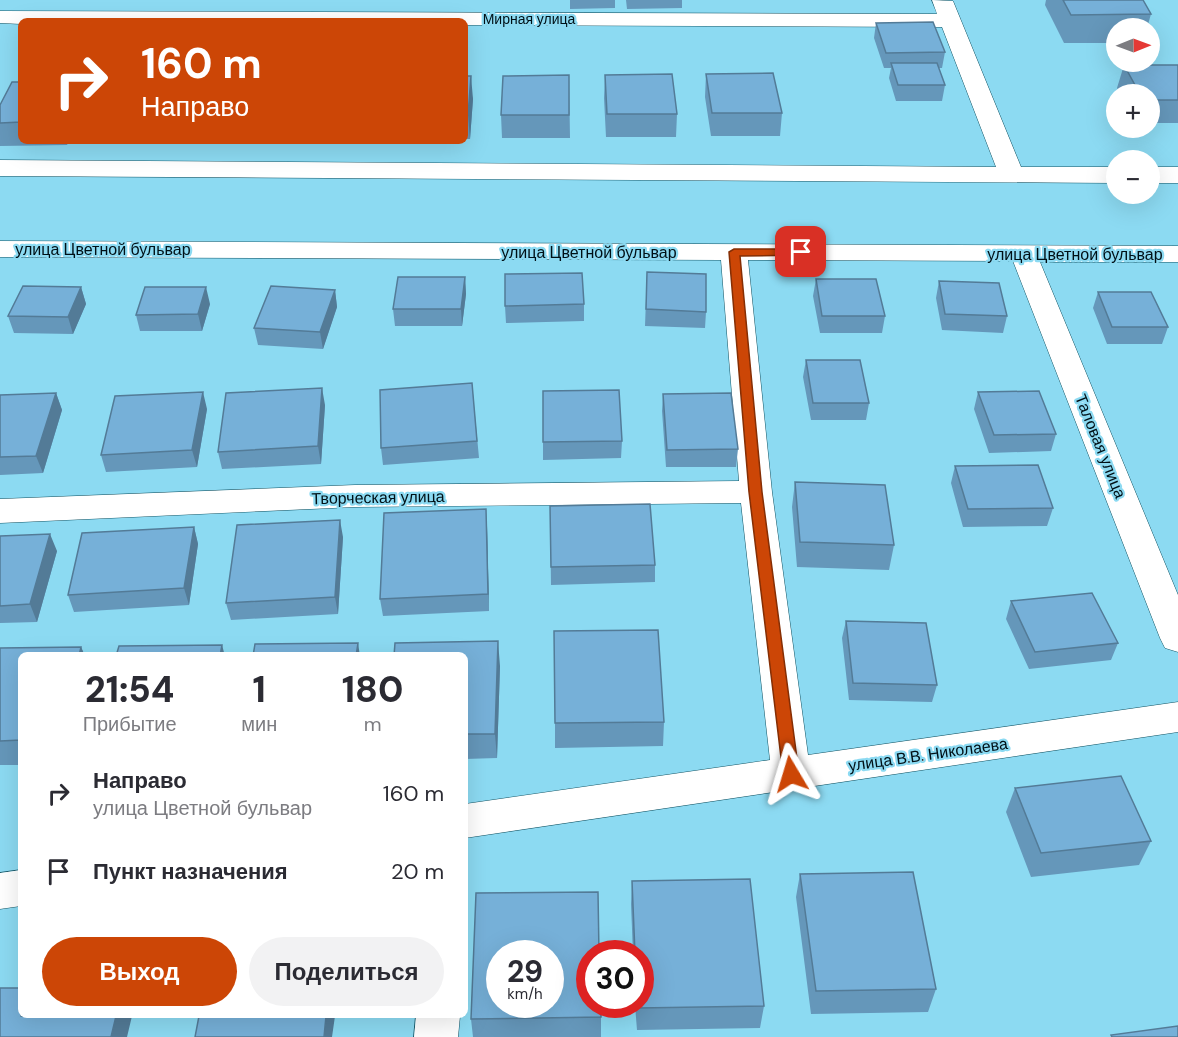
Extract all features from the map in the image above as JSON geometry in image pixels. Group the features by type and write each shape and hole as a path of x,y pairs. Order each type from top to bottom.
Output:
{"street":[{"name":"Мирная улица","path":"0,17 946,10"},
{"path":"946,10 1011,174"},
{"path":"0,168 1106,175"},
{"path":"1160,175 1178,175"},
{"name":"улица Цветной бульвар","path":"0,249 1178,255"},
{"path":"734,252 756,492 791,774"},
{"name":"Таловая улица","path":"1023,254 1178,638"},
{"name":"Творческая улица","path":"0,511 355,496 756,492"},
{"name":"улица В.В. Николаева","path":"468,821 1178,717"},
{"path":"0,891 18,888"},
{"path":"436,1037 438,1018"}],"building":[{"path":"1063,0 1143,0 1151,14 1071,15"},
{"path":"933,22 945,52 886,53 876,23"},
{"path":"891,63 937,63 945,85 898,85"},
{"path":"1160,65 1178,65 1178,100 1160,100 1160,84 1134,84 1128,72 1160,72"},
{"path":"773,73 782,113 712,113 706,74"},
{"path":"672,74 677,114 607,114 605,75"},
{"path":"569,75 569,115 501,115 503,76"},
{"path":"468,76 471,76 468,115"},
{"path":"12,82 18,82 18,122 0,123 0,105"},
{"path":"647,272 706,274 706,312 646,309"},
{"path":"582,273 584,304 505,306 505,274"},
{"path":"398,277 465,277 461,309 393,309"},
{"path":"816,279 876,279 885,316 822,316"},
{"path":"939,281 999,283 1007,316 945,314"},
{"path":"23,286 81,287 68,317 8,316"},
{"path":"271,286 335,290 320,332 254,328"},
{"path":"145,287 206,287 198,314 136,315"},
{"path":"1098,292 1151,292 1168,327 1112,327"},
{"path":"806,360 860,360 869,403 813,403"},
{"path":"472,383 477,441 381,448 380,390"},
{"path":"322,388 318,446 218,452 226,393"},
{"path":"619,390 622,441 543,442 543,391"},
{"path":"1039,391 1056,434 994,435 978,392"},
{"path":"203,392 192,450 101,455 115,396"},
{"path":"56,393 36,456 0,457 0,395"},
{"path":"731,393 738,449 667,450 663,394"},
{"path":"1038,465 1053,508 968,509 955,466"},
{"path":"795,482 885,485 894,545 800,542"},
{"path":"650,504 655,565 551,567 550,506"},
{"path":"486,509 488,594 380,599 384,513"},
{"path":"340,520 335,597 226,603 237,525"},
{"path":"194,527 184,588 68,595 82,533"},
{"path":"50,534 30,604 0,606 0,536"},
{"path":"1092,593 1118,643 1035,652 1011,601"},
{"path":"846,621 926,623 937,685 853,683"},
{"path":"658,630 664,722 555,723 554,631"},
{"path":"498,641 495,734 468,734 468,652 394,652 395,643"},
{"path":"358,643 357,652 254,652 255,644"},
{"path":"222,645 221,652 117,652 119,646"},
{"path":"81,647 80,652 18,652 18,740 0,741 0,648"},
{"path":"1121,776 1151,841 1041,853 1015,788"},
{"path":"913,872 936,989 816,991 800,874"},
{"path":"750,879 764,1006 654,1008 654,940 634,940 632,881"},
{"path":"598,892 599,940 576,940 576,1017 564,1018 564,940 486,940 486,1018 536,1018 471,1019 476,893"},
{"path":"0,988 18,988 18,1018 116,1018 111,1037 0,1037"},
{"path":"199,1018 326,1018 324,1037 195,1037"},
{"path":"1178,1026 1178,1037 1112,1037 1111,1035"}],"route":[{"path":"791,774 756,492 734,252 801,252"}]}
